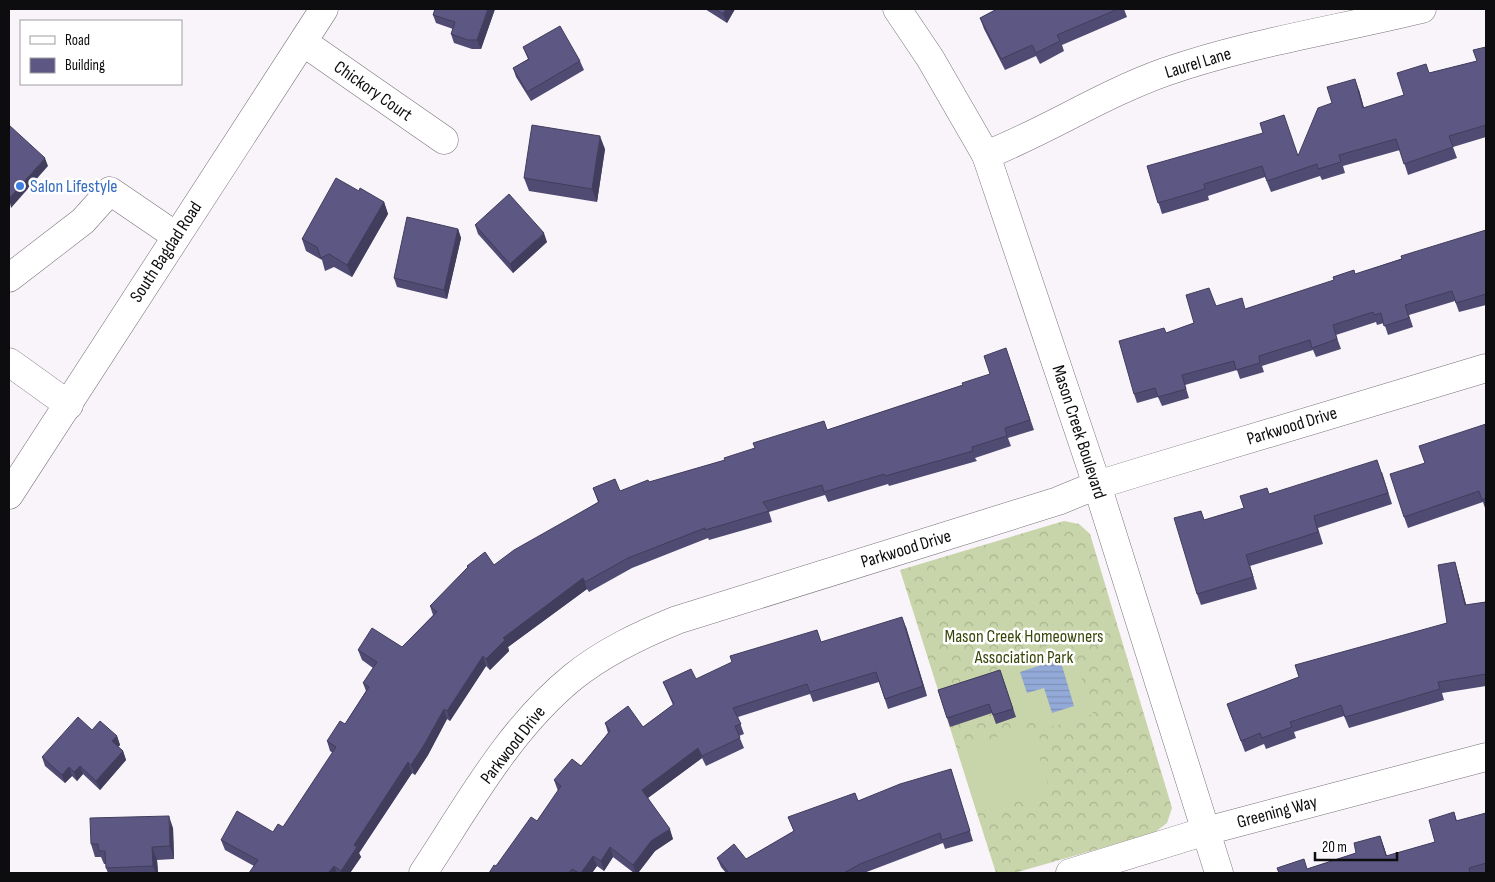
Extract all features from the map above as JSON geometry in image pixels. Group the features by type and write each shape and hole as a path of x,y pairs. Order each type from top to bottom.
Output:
{"street":[{"name":"South Bagdad Road","path":"9,495 324,9"},
{"name":"Mason Creek Boulevard","path":"897,9 930,58 986,155 1098,485 1219,873"},
{"name":"Laurel Lane","path":"986,155 1027,139 1070,116 1164,73 1349,18 1422,9"},
{"name":"Chickory Court","path":"302,42 444,140"},
{"path":"9,278 83,221 110,191 176,236"},
{"path":"9,362 69,405"},
{"name":"Parkwood Drive","path":"423,873 504,750 526,724 574,677 601,657 645,633 677,620 1058,501 1098,485 1486,368"},
{"name":"Greening Way","path":"1070,873 1206,831 1486,757"}],"green space":[{"name":"Mason Creek Homeowners Association Park","path":"1064,521 1079,524 1090,534 1172,808 1167,823 1154,833 1014,873 996,873 900,570"},
{"path":"1069,639 1093,714 1041,730 1036,714 1015,721 996,662"},
{"path":"1030,727 1050,791 977,813 957,749"}],"water":[{"path":"1060,659 1074,706 1052,713 1044,688 1027,693 1020,672"}],"building":[{"path":"435,9 488,9 477,40 468,40 451,34 455,22 433,15"},
{"path":"715,9 726,9 723,14"},
{"path":"997,9 1118,9 1057,35 1060,41 1036,53 1032,45 1001,59 980,18"},
{"path":"560,26 580,61 527,92 513,68 529,59 523,47"},
{"path":"1486,47 1486,125 1449,136 1453,147 1404,164 1396,139 1339,155 1341,162 1318,169 1317,164 1267,181 1262,166 1204,184 1205,189 1158,203 1147,166 1263,133 1260,123 1284,115 1298,156 1318,108 1332,103 1327,87 1355,79 1363,108 1404,95 1397,73 1426,64 1429,73 1477,61 1473,50"},
{"name":"Salon Lifestyle","path":"9,125 45,158 9,198"},
{"path":"532,125 600,136 592,189 524,178"},
{"path":"336,178 359,191 360,188 384,202 347,265 329,254 321,258 317,247 302,239"},
{"path":"509,194 544,233 510,264 475,225"},
{"path":"407,217 458,229 444,290 394,278"},
{"path":"1486,230 1486,294 1456,303 1452,291 1405,305 1409,318 1384,326 1381,313 1374,315 1373,312 1333,325 1337,339 1312,348 1310,340 1259,356 1260,363 1236,370 1234,361 1182,375 1186,389 1158,397 1155,388 1134,394 1119,341 1164,328 1166,333 1194,323 1186,295 1209,288 1216,306 1242,298 1245,309 1334,280 1333,277 1354,270 1355,274 1402,259 1401,256"},
{"path":"1006,348 1030,420 1005,428 1007,436 972,447 973,451 885,476 884,474 824,492 822,485 763,502 769,511 705,530 705,528 628,558 585,582 583,578 503,638 505,640 486,659 483,656 447,711 444,709 411,765 408,762 354,845 357,847 341,871 334,866 328,873 249,873 258,860 221,840 237,811 273,832 278,824 283,827 336,747 327,741 340,721 345,724 369,687 363,683 377,662 358,650 372,628 402,647 437,612 430,606 467,566 485,552 494,565 514,550 599,502 593,488 615,479 620,491 648,480 649,482 725,460 724,458 755,448 753,443 824,421 827,430 963,385 962,383 990,374 984,356"},
{"path":"1486,424 1486,498 1482,500 1479,491 1404,517 1390,474 1425,463 1419,446"},
{"path":"1377,460 1388,493 1314,516 1318,532 1246,555 1253,577 1197,594 1174,518 1201,511 1204,520 1244,508 1240,496 1267,488 1269,494"},
{"path":"1455,562 1465,605 1486,602 1486,674 1438,682 1440,689 1345,717 1341,705 1290,722 1292,727 1262,738 1260,733 1241,741 1227,704 1299,677 1295,665 1447,623 1438,565"},
{"path":"902,617 923,686 885,699 876,672 810,692 807,684 733,708 741,724 735,726 740,738 702,756 698,748 642,790 670,829 651,841 633,865 610,847 601,861 593,856 581,873 572,869 569,873 489,873 531,817 537,821 561,786 554,780 572,759 581,766 610,731 605,723 628,706 643,727 674,704 663,682 691,669 696,679 732,662 730,656 817,630 821,642"},
{"path":"1000,670 1013,709 993,715 989,704 947,718 938,690"},
{"path":"78,717 92,730 100,721 117,736 112,741 123,751 96,781 80,766 74,772 69,767 62,775 42,757"},
{"path":"951,769 970,831 942,840 940,833 860,864 844,873 729,873 717,858 734,844 746,859 794,831 788,817 855,793 858,801 900,784"},
{"path":"1454,812 1456,821 1486,813 1486,863 1469,868 1470,873 1279,873 1277,868 1304,859 1307,869 1356,853 1354,843 1380,836 1386,856 1435,842 1429,820"},
{"path":"169,816 170,846 152,847 153,866 106,868 105,851 99,851 98,844 91,844 90,818"}],"place":[{"name":"Salon Lifestyle","path":"20,186"}]}
